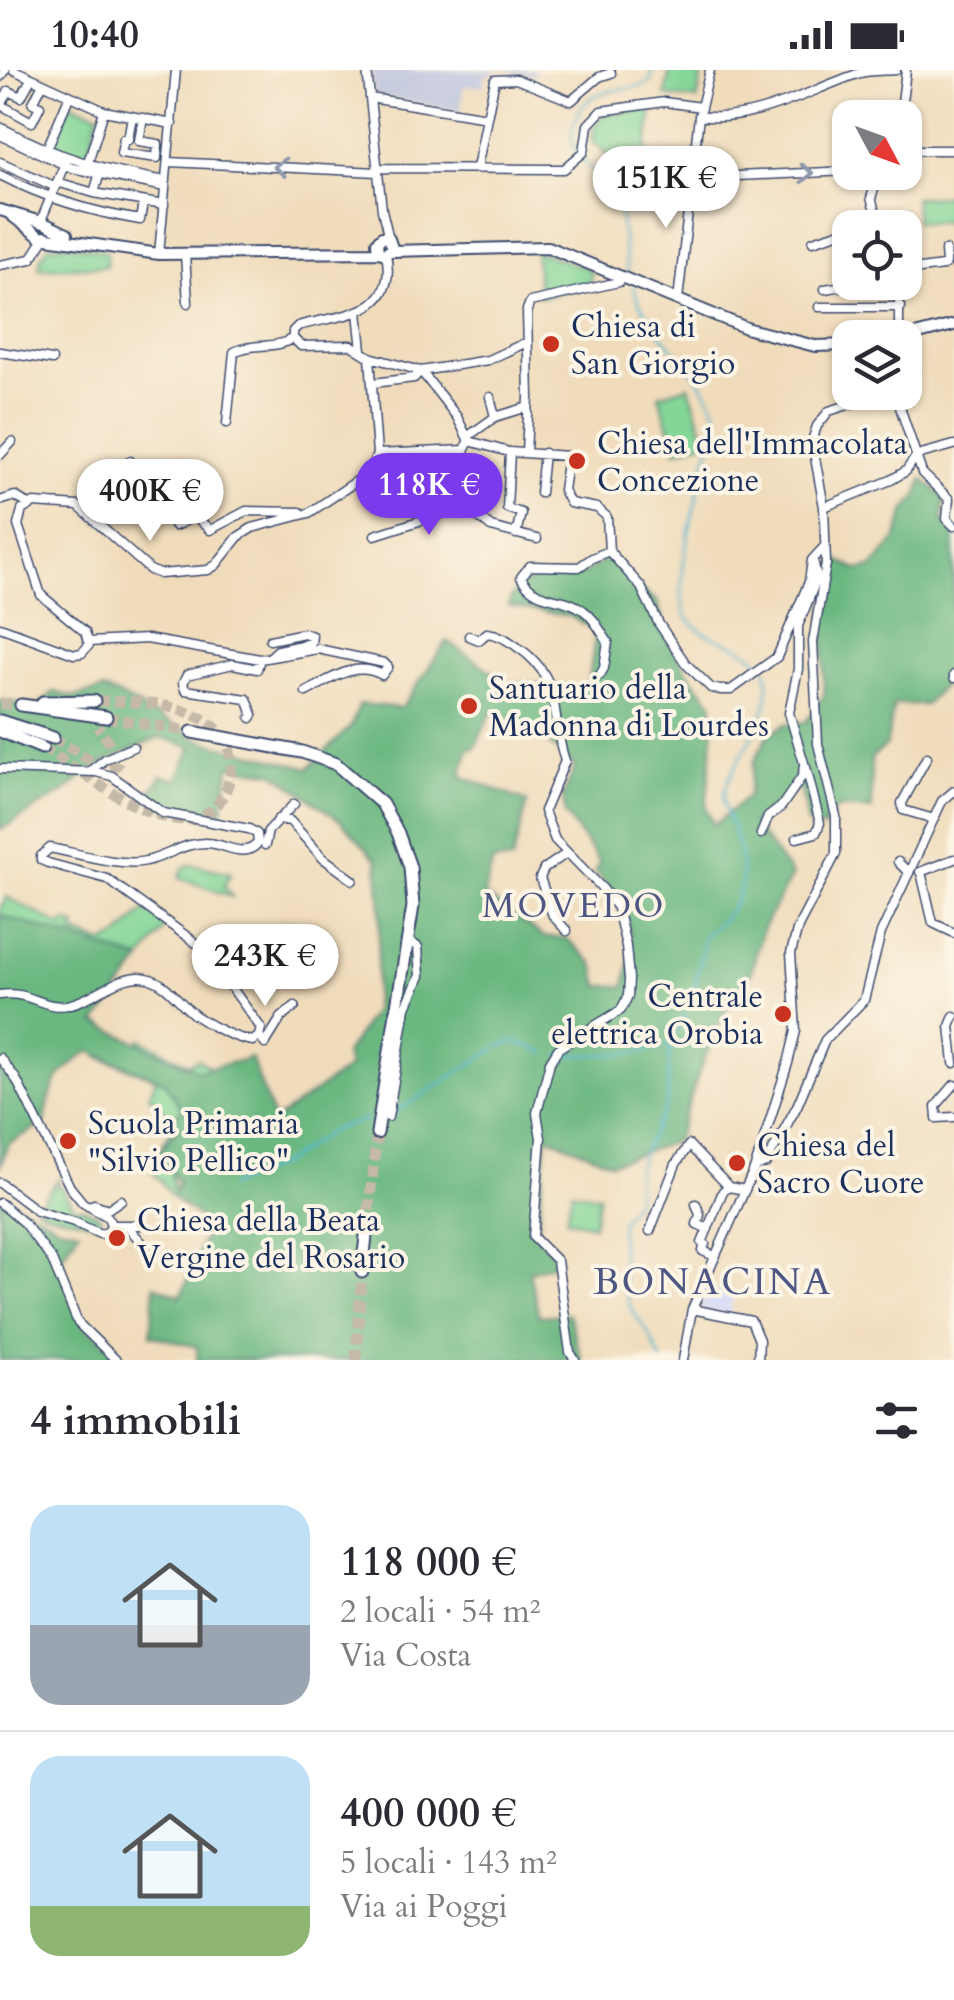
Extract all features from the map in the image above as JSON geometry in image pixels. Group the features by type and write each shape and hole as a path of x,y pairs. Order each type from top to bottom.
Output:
{"highway":[{"path":"94,700 20,704 102,722"},
{"path":"0,721 53,738"},
{"path":"0,731 42,748"},
{"path":"192,732 320,757 348,772 374,795 398,833 410,867 413,906 378,1133"},
{"path":"362,1272 367,1226"}],"main road":[{"path":"5,212 41,231 160,254 291,254 385,247 548,248 784,340 832,346"},
{"path":"922,333 954,325"}],"street":[{"path":"0,77 4,70"},
{"path":"14,70 104,111 172,124"},
{"path":"160,254 176,70"},
{"path":"367,70 389,268 384,292 358,312 298,326 293,338 301,346 351,345 370,357 422,371 488,360 527,346"},
{"path":"678,300 700,112 710,70"},
{"path":"169,162 378,170 564,169 584,152 588,125 594,116 608,108 664,102 710,118 775,107 860,73 896,70"},
{"path":"902,100 906,70"},
{"path":"477,168 495,80 516,79 570,102 599,76 611,73"},
{"path":"31,79 20,98 9,91 1,105 32,122 40,106 33,103 42,85"},
{"path":"46,151 69,97"},
{"path":"370,98 487,117"},
{"path":"87,166 104,111"},
{"path":"132,116 121,152 157,158 158,144 139,141 143,118"},
{"path":"0,127 100,176 166,184"},
{"path":"0,148 2,137 36,154 166,184"},
{"path":"16,170 26,149"},
{"path":"922,150 954,150"},
{"path":"26,175 36,154"},
{"path":"0,162 56,185 164,205"},
{"path":"0,265 31,259 38,251 50,200 66,162"},
{"path":"692,178 832,172"},
{"path":"0,175 50,200 91,211 140,220 143,202"},
{"path":"94,193 100,176"},
{"path":"128,200 131,182"},
{"path":"813,242 832,235"},
{"path":"922,269 946,264 945,250"},
{"path":"185,254 188,303"},
{"path":"526,451 530,302 625,278"},
{"path":"824,289 832,288"},
{"path":"900,300 901,320"},
{"path":"819,307 901,307"},
{"path":"358,312 362,350"},
{"path":"227,423 234,352 254,345 280,345 293,338"},
{"path":"0,352 52,360"},
{"path":"90,642 85,632 40,592 18,525 22,510 40,502 78,506 150,570 160,574 208,570 238,536 252,528 309,512 370,472 377,454 370,357"},
{"path":"374,383 414,378 422,371"},
{"path":"422,371 457,417 466,443 460,460 462,504 491,527 537,539"},
{"path":"490,397 495,417"},
{"path":"377,454 432,453 466,443 495,417 528,408"},
{"path":"684,1360 692,1310 755,1167 796,1031 792,953 804,914 833,860 838,840 818,744 813,642 824,581 824,506 812,441 817,426 832,410"},
{"path":"901,410 927,480 949,499 947,519 954,526"},
{"path":"0,444 12,442 0,455"},
{"path":"466,443 510,452 568,456 563,490 570,503 596,508 607,517 609,552 641,587 659,624 686,664 711,688 732,690 777,657 805,593 812,560 824,547"},
{"path":"824,506 891,480 906,471 917,456 954,445"},
{"path":"510,452 507,508 521,513 516,534"},
{"path":"432,453 437,516"},
{"path":"540,493 544,453"},
{"path":"130,460 175,526 196,516 210,530 246,511 309,512"},
{"path":"370,472 385,476 432,474"},
{"path":"0,502 15,496 29,504"},
{"path":"375,536 462,504"},
{"path":"600,675 608,642 590,616 580,606 538,596 521,577 530,566 579,567 609,552"},
{"path":"796,838 816,832 820,823 790,713 798,669 798,626 816,578 812,560"},
{"path":"0,628 74,654 86,651 90,642"},
{"path":"469,636 479,640 487,632 504,638 533,658 552,686 556,734 565,761 544,811 555,840 603,888 617,908 626,946 628,996 621,1010 554,1054 539,1098 540,1157 533,1238 557,1261 570,1352 575,1360"},
{"path":"251,718 247,700 185,690 184,682 187,675 233,664 257,669 278,650 311,642 312,636 304,633 270,640"},
{"path":"90,642 147,639 265,658 318,649 384,663 388,668 382,675 364,668 354,669 306,692"},
{"path":"90,772 104,759 132,747"},
{"path":"927,757 902,802 903,810 934,818"},
{"path":"761,834 768,817 781,807 803,775 804,762"},
{"path":"0,769 112,776 163,813 249,829 263,841"},
{"path":"755,1167 766,1163 790,1120 825,1040 864,1000 880,932 942,801 954,791"},
{"path":"262,1040 260,1028 203,948 108,880 48,863 40,856 50,848 146,862 167,852 208,842 244,852 263,841 294,804"},
{"path":"278,819 290,821 323,858 354,880"},
{"path":"567,853 544,870 540,878 553,916 567,931"},
{"path":"908,875 954,859"},
{"path":"898,862 908,875"},
{"path":"921,872 933,922 954,933"},
{"path":"388,1117 406,1007 420,976 418,947 407,940"},
{"path":"0,995 26,994 56,1007 93,997 132,978 146,977 166,986 198,1017 243,1040 262,1040 295,1006"},
{"path":"954,1016 950,1026 954,1063"},
{"path":"0,1058 16,1079 64,1176 88,1206 108,1217 111,1225 108,1232 100,1234 37,1211 0,1182"},
{"path":"954,1085 936,1106 938,1118 954,1117"},
{"path":"650,1231 676,1164 688,1145 729,1187 745,1190"},
{"path":"714,1256 703,1251 702,1243 729,1187"},
{"path":"88,1206 94,1204 108,1210 121,1200"},
{"path":"0,1202 24,1223 52,1260 78,1323 116,1360"},
{"path":"696,1204 700,1214 697,1224 708,1230"},
{"path":"111,1225 140,1225"},
{"path":"126,1226 145,1246"},
{"path":"692,1310 751,1321 759,1340 758,1360"}],"shaded area":[{"path":"372,70 499,70 484,78 484,86 463,86 461,111 374,95"},
{"path":"499,70 536,70 535,76"},
{"path":"705,1290 733,1295 730,1314 701,1310"}],"green space":[{"path":"670,70 703,70 697,100 665,96"},
{"path":"69,102 99,114 86,160 53,147"},
{"path":"652,108 645,167 626,169 592,141 594,127 604,115"},
{"path":"954,195 954,221 922,222 922,210 915,210 914,198"},
{"path":"68,244 107,251 106,266 39,268 49,246"},
{"path":"535,251 591,270 590,285 539,297"},
{"path":"689,386 706,441 676,451 659,395"},
{"path":"923,479 945,498 943,520 954,529 954,673 925,705 894,704 886,746 871,758 872,810 839,808 827,816 824,828 807,824 801,787 752,823 792,875 763,928 751,972 724,1012 676,1141 612,1163 547,1136 537,1235 560,1262 529,1271 539,1316 568,1314 582,1360 197,1360 197,1347 151,1335 155,1285 181,1296 209,1225 173,1198 178,1182 159,1153 178,1128 172,1120 182,1109 164,1081 90,1051 57,1081 45,1123 8,1144 0,1168 0,915 142,960 96,1023 198,1071 251,1058 274,1121 348,1068 345,1054 374,1010 381,907 377,860 341,821 275,773 230,766 221,819 167,810 146,797 162,776 177,780 192,747 159,737 91,769 70,788 0,830 0,701 38,706 54,692 73,697 103,690 202,741 309,768 351,726 360,704 402,708 447,641 508,683 588,687 596,630 569,616 508,606 522,584 585,573 602,561 615,562 625,569 631,582 657,601 666,633 688,673 712,702 714,727 706,808 714,825 748,796 754,762 768,735 788,723 806,722 824,695 824,615 835,559 859,570 872,567 896,540 905,511 917,496","holes":["491,712 527,723 575,767 563,797 565,814 600,863 595,871 624,912 630,937 625,986 599,986 594,964 566,938 544,937 484,895 493,861 512,861 527,802 461,776 469,748 475,748"]},
{"path":"191,864 231,873 224,886 232,897 180,878 183,868"},
{"path":"7,897 62,926 66,921 76,926 73,932 104,944 120,935 146,909 167,925 131,975 0,966 0,908"},
{"path":"102,1026 138,1044 141,1039 189,1064 198,1059 220,1074 171,1177 175,1195 171,1196 151,1172 153,1161 174,1126 158,1102 149,1096 156,1078 101,1058 76,1038"},
{"path":"61,1176 57,1183 76,1209 81,1207 99,1215 103,1224 36,1207"},
{"path":"572,1191 599,1196 593,1225 566,1219"},
{"path":"0,1195 59,1226 79,1230 60,1259 83,1324 126,1360 0,1360"}],"waterway":[{"path":"629,275 616,199 579,155 572,135 577,116 591,98 650,82 652,70"},
{"path":"633,287 651,322 701,383 718,418 685,554 683,605 697,627 761,663"},
{"path":"661,1360 631,1309 623,1286 620,1229 622,1219 636,1200 642,1155 667,1104 670,1044 693,996 705,934 729,912 741,887 741,859 724,795 762,717 768,686 766,669"},
{"path":"394,1113 498,1047 514,1041 546,1053"},
{"path":"560,1056 638,1053 670,1044"},
{"path":"230,1186 280,1165 334,1129 367,1119"}],"tunnel":[{"path":"42,748 117,796 158,815 198,819 219,802 230,777 230,752 221,734 206,720 161,706 94,701"},
{"path":"0,704 21,705"},
{"path":"106,717 192,732"},
{"path":"53,738 107,770 117,765 120,758 98,727"},
{"path":"367,1227 377,1133"},
{"path":"356,1360 362,1272"}],"place":[{"name":"Chiesa di San Giorgio","path":"551,344"},
{"name":"Chiesa dell'Immacolata Concezione","path":"577,461"},
{"name":"Santuario della Madonna di Lourdes","path":"469,706"},
{"name":"Centrale elettrica Orobia","path":"783,1014"},
{"name":"Scuola Primaria \"Silvio Pellico\"","path":"68,1141"},
{"name":"Chiesa del Sacro Cuore","path":"737,1163"},
{"name":"Chiesa della Beata Vergine del Rosario","path":"117,1238"}],"district":[{"name":"MOVEDO","path":"574,905"},
{"name":"BONACINA","path":"713,1281"}]}
